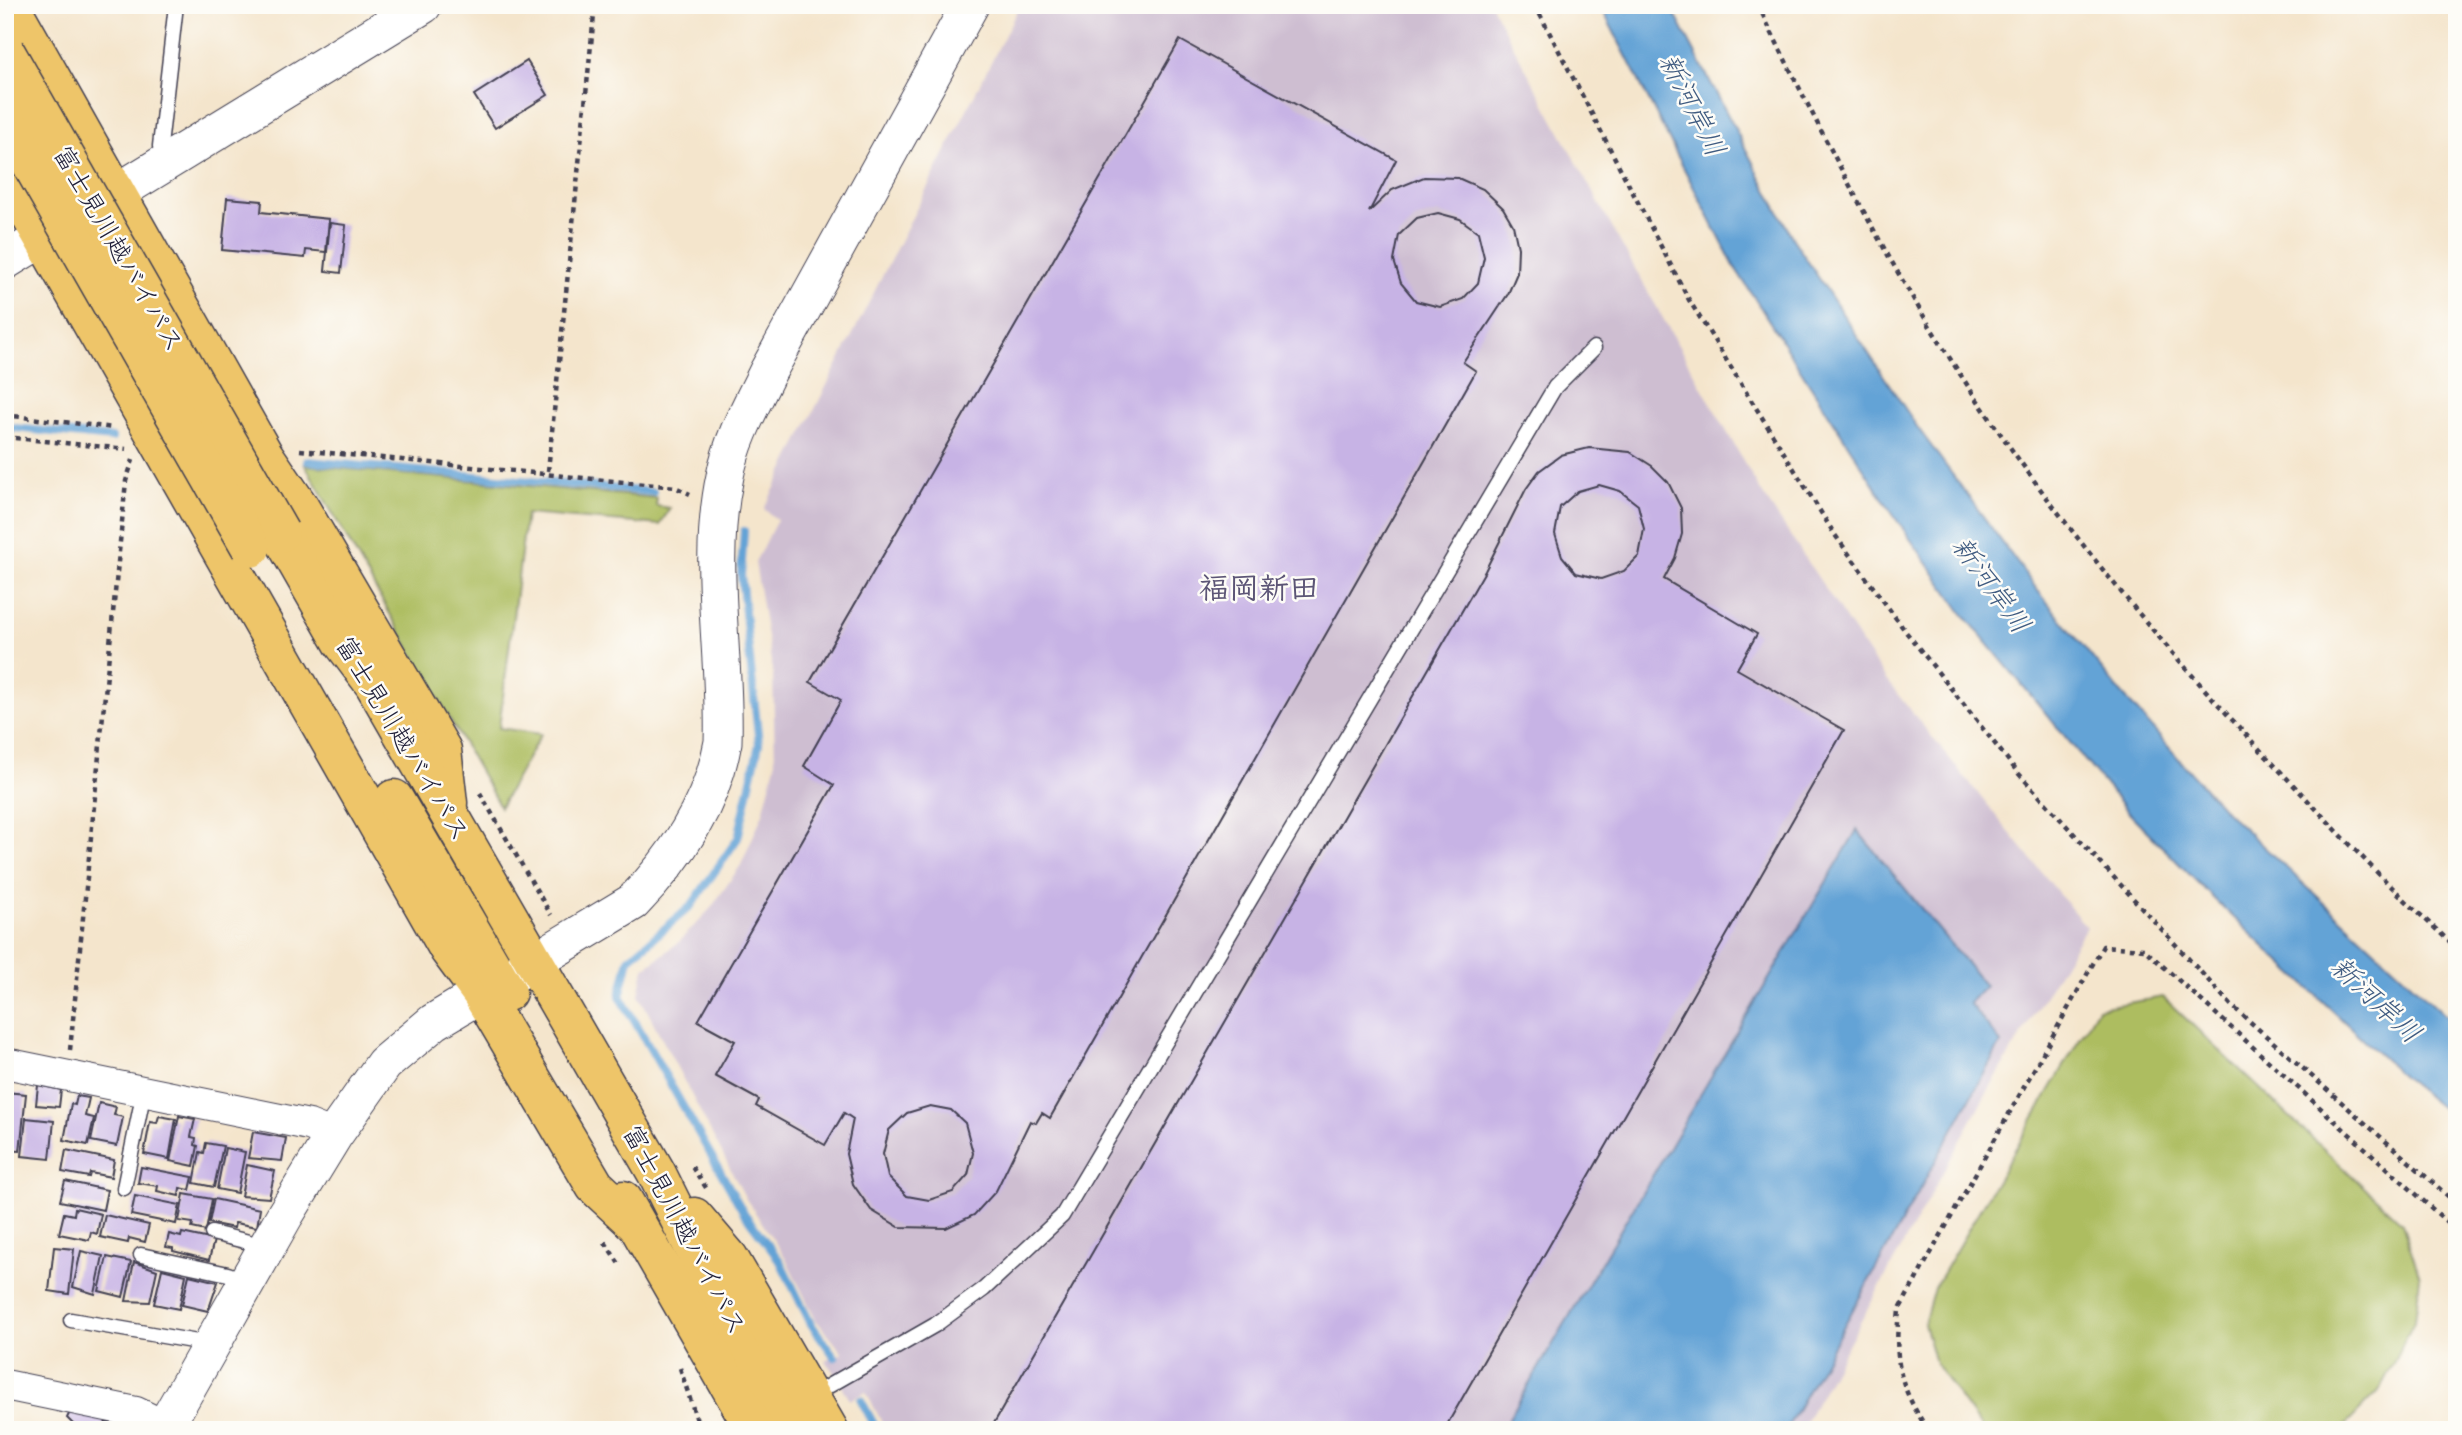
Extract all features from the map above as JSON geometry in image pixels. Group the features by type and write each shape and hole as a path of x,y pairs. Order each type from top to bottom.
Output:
{"highway":[{"path":"10,5 264,455 300,508 442,750 449,816"},
{"name":"富士見川越バイパス","path":"5,51 266,541 491,987 595,1186 636,1224 755,1430"},
{"name":"富士見川越バイパス","path":"5,118 266,541 374,684 536,961 672,1168 726,1313 792,1430"},
{"path":"5,171 449,950 491,987"},
{"path":"672,1168 729,1258 829,1430"}],"street":[{"path":"5,261 423,5"},
{"path":"5,1385 136,1412 164,1428 209,1344 334,1135 384,1064 434,1022 632,902 675,852 707,795 719,765 723,742 718,527 725,476 738,433 767,373 970,5"},
{"path":"5,1063 309,1125 334,1135"}],"lane":[{"path":"166,164 160,146 176,5"},
{"path":"810,1397 935,1325 984,1289 1062,1216 1555,387 1594,348"},
{"path":"124,1188 144,1091"},
{"path":"212,1233 267,1247"},
{"path":"141,1255 228,1274 247,1282"},
{"path":"71,1320 209,1344"}],"path":[{"path":"548,471 595,5"},
{"path":"1535,5 1689,300 1835,535 1906,632 2019,774 2231,1004 2457,1204"},
{"path":"1758,5 1843,176 1950,359 2017,457 2173,656 2348,842 2457,948"},
{"path":"5,415 123,429"},
{"path":"5,437 129,449 134,444"},
{"path":"264,455 282,450 300,450 676,487 691,495"},
{"path":"67,1075 126,481 136,452"},
{"path":"1928,1430 1907,1399 1899,1374 1896,1337 1899,1310 2103,946 2144,949 2457,1231"},
{"path":"672,1168 713,1197"}],"shaded area":[{"path":"1020,5 1491,5 1758,487 1886,680 2086,927 1985,1096 1801,1430 886,1430 866,1392 850,1400 826,1360 843,1353 816,1320 785,1257 746,1199 639,995 644,969 679,942 711,908 741,865 763,813 775,765 773,674 755,562 777,520 764,509"}],"green space":[{"path":"305,465 657,498 656,506 670,508 660,525 526,514 499,728 541,734 500,807"},
{"path":"2163,997 2402,1223 2420,1277 2415,1320 2379,1391 2341,1430 1983,1430 1935,1363 1924,1324 1934,1288 2098,1008"}],"water":[{"name":"新河岸川","path":"1600,5 1670,5 1793,239 1918,428 2038,591 2121,693 2223,809 2457,1026 2457,1120 2402,1076 2213,898 2127,811 1964,615 1894,516 1734,266"},
{"path":"1857,830 1985,986 1969,1003 2001,1043 1786,1430 1502,1430"}],"building":[{"path":"1180,40 1396,160 1369,212 1392,190 1424,177 1458,178 1483,189 1503,208 1513,225 1518,248 1517,273 1508,294 1463,362 1476,371 1050,1118 1042,1113 1036,1123 1030,1121 996,1191 974,1215 946,1228 899,1227 871,1210 853,1184 846,1154 853,1119 844,1113 825,1145 756,1106 759,1100 715,1076 735,1041 698,1021 834,785 804,766 841,700 810,682","holes":["1438,213 1460,219 1478,232 1484,257 1478,283 1463,299 1440,307 1416,301 1401,283 1394,261 1399,235 1417,218","930,1106 951,1110 965,1123 973,1153 968,1175 953,1192 929,1200 907,1196 888,1177 883,1154 889,1130 907,1113"]},
{"path":"527,61 548,95 495,128 474,95"},
{"path":"227,198 262,201 261,212 329,219 326,252 306,250 305,258 222,250"},
{"path":"330,223 346,225 341,273 325,271"},
{"path":"1589,448 1630,452 1652,466 1668,482 1681,508 1682,534 1675,558 1664,579 1757,634 1737,669 1844,730 1444,1430 990,1430 1485,571 1526,489 1539,471 1561,455","holes":["1599,485 1620,491 1638,505 1644,529 1639,556 1624,571 1601,579 1576,573 1562,556 1555,534 1560,507 1578,491"]},
{"path":"38,1085 61,1090 59,1107 36,1105"},
{"path":"5,1092 26,1094 20,1151 5,1150"},
{"path":"77,1096 89,1098 85,1116 94,1118 88,1145 64,1140 71,1104 75,1105"},
{"path":"99,1103 116,1107 114,1115 123,1117 117,1146 91,1141"},
{"path":"159,1116 176,1119 169,1159 144,1154 150,1122 157,1123"},
{"path":"179,1116 195,1119 191,1137 196,1138 195,1145 198,1146 194,1166 170,1161"},
{"path":"26,1118 54,1121 50,1159 22,1156"},
{"path":"253,1132 286,1138 282,1161 248,1158"},
{"path":"206,1143 223,1146 214,1187 194,1183 200,1152 204,1153"},
{"path":"225,1148 245,1152 237,1193 217,1189"},
{"path":"66,1150 114,1160 111,1177 90,1173 89,1177 62,1172"},
{"path":"247,1165 275,1171 269,1198 241,1196"},
{"path":"141,1167 193,1177 190,1190 180,1188 179,1196 157,1191 158,1186 138,1183"},
{"path":"65,1181 107,1190 103,1210 60,1201"},
{"path":"184,1194 212,1199 206,1231 192,1228 193,1223 179,1221"},
{"path":"135,1196 180,1205 176,1224 131,1215"},
{"path":"214,1199 260,1209 257,1227 235,1223 234,1228 209,1223"},
{"path":"75,1208 101,1214 97,1234 91,1232 89,1240 59,1234 64,1213 74,1215"},
{"path":"105,1215 149,1225 145,1242 129,1238 128,1243 100,1237"},
{"path":"182,1233 214,1240 209,1260 166,1247 169,1234 181,1237"},
{"path":"54,1247 74,1249 69,1294 49,1291"},
{"path":"81,1251 103,1256 95,1294 73,1287"},
{"path":"107,1257 131,1262 123,1297 99,1291"},
{"path":"134,1262 157,1270 150,1302 126,1301"},
{"path":"162,1269 186,1275 179,1309 154,1304"},
{"path":"189,1275 218,1282 208,1311 182,1305"},
{"path":"71,1410 85,1417 88,1413 107,1420 102,1430 79,1430 67,1418"},
{"path":"108,1422 119,1428 122,1422 136,1430 104,1430"}],"waterway":[{"path":"5,427 112,438"},
{"path":"307,461 653,492"},
{"path":"744,531 741,575 759,744 738,838 691,906 629,959 620,996 744,1213 780,1261 811,1324 835,1357"},
{"path":"861,1400 877,1430"}],"district":[{"name":"福岡新田","path":"1259,588"}]}
